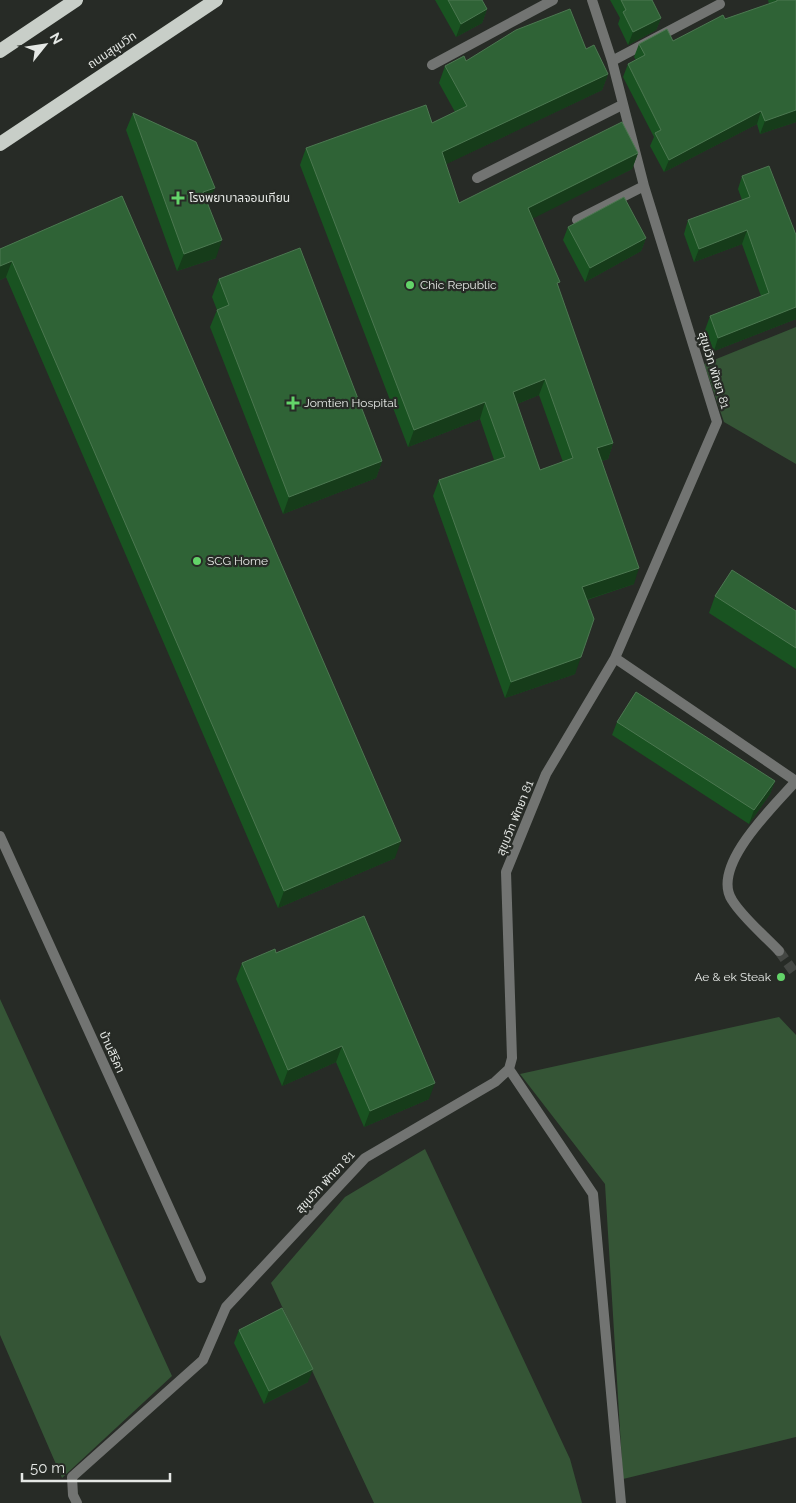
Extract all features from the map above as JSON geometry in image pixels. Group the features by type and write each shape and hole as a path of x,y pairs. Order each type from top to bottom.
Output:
{"highway":[{"path":"0,51 76,0"},
{"name":"ถนนสุขุมวิท","path":"0,144 216,0"}],"street":[{"path":"432,65 553,0"},
{"name":"สุขุมวิท พัทยา 81","path":"77,1503 73,1495 72,1477 203,1360 226,1307 365,1158 495,1082 509,1069 512,1058 506,872 546,774 615,658 717,422 644,186 612,61 592,0"},
{"path":"612,61 720,4"},
{"path":"477,178 622,105"},
{"path":"576,220 644,186"},
{"path":"615,658 796,781 744,842 736,856 728,879 732,900 779,952"},
{"name":"บ้านสิริคา","path":"0,836 201,1278"},
{"path":"509,1069 593,1194 621,1503"}],"green space":[{"path":"796,327 796,464 724,422 704,364"},
{"path":"0,999 172,1376 62,1478 0,1335"},
{"path":"779,1017 796,1035 796,1437 623,1479 605,1184 520,1074"},
{"path":"425,1149 570,1459 582,1503 374,1503 271,1283 345,1197"}],"building":[{"path":"448,0 482,0 487,9 461,24"},
{"path":"621,0 652,0 661,18 633,32 623,12 626,10"},
{"path":"777,0 796,0 796,110 765,121 761,111 669,160 655,133 661,130 628,64 645,55 639,44 667,29 673,41 723,15 725,19"},
{"path":"570,9 586,49 594,45 608,74 442,152 459,203 622,122 638,153 528,208 560,282 557,283 613,443 597,448 639,568 582,587 594,619 581,657 511,682 439,480 505,457 485,402 414,430 306,148 426,105 432,123 467,106 445,66 464,56 466,61 516,30","holes":["545,379 573,458 540,470 513,392"]},
{"name":"โรงพยาบาลจอมเทียน","path":"133,113 196,142 215,188 203,192 222,240 184,254"},
{"path":"769,166 796,235 796,307 718,338 710,316 769,293 747,230 699,249 688,220 750,197 742,176"},
{"name":"SCG Home","path":"122,196 401,841 284,891 12,261 0,266 0,249"},
{"path":"624,197 646,238 590,268 568,227"},
{"name":"Jomtien Hospital","path":"300,248 382,461 289,497 217,310 229,305 219,279"},
{"path":"732,570 796,611 796,648 715,596"},
{"path":"636,692 775,781 754,810 617,722"},
{"path":"364,916 435,1083 370,1111 342,1046 288,1070 242,963 275,949 276,953"},
{"path":"282,1308 313,1369 269,1391 239,1330"}],"tunnel":[{"path":"779,951 796,975"}],"place":[{"name":"โรงพยาบาลจอมเทียน","path":"178,198"},
{"name":"Chic Republic","path":"410,285"},
{"name":"Jomtien Hospital","path":"293,403"},
{"name":"SCG Home","path":"197,561"},
{"name":"Ae & ek Steak","path":"781,977"}]}
